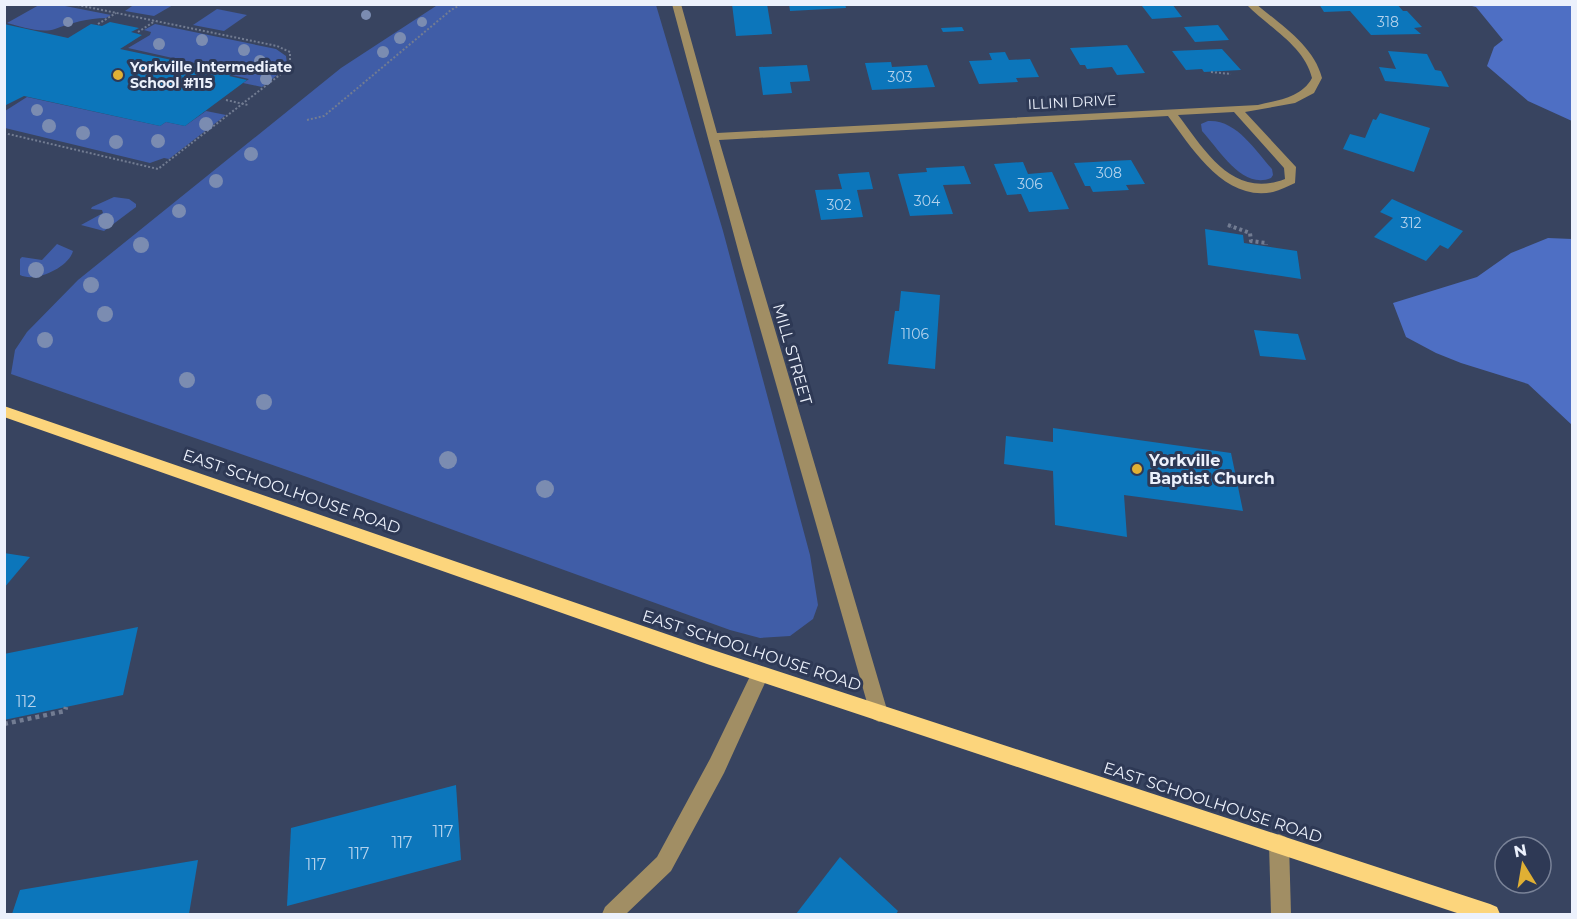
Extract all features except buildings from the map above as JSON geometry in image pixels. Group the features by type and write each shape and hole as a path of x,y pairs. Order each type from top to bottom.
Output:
{"main road":[{"name":"EAST SCHOOLHOUSE ROAD","path":"4,411 760,674 1490,915"}],"street":[{"name":"MILL STREET","path":"676,4 712,137 879,713"},
{"name":"ILLINI DRIVE","path":"712,137 1258,108 1294,101 1313,90 1318,81 1318,71 1304,51 1250,4"},
{"path":"1170,112 1220,174 1239,186 1258,191 1278,188 1291,181 1290,167 1238,109"},
{"path":"612,915 664,864 722,757 760,674"},
{"path":"1279,844 1281,915"}],"path":[{"path":"4,133 158,169 246,104 287,71 292,62 290,52 277,46 73,4"},
{"path":"307,120 324,116 451,10 462,4"},
{"path":"98,24 116,13"},
{"path":"138,32 155,21"},
{"path":"1211,72 1232,74"},
{"path":"226,100 246,104"},
{"path":"1228,225 1250,233 1251,241 1266,243 1266,245"},
{"path":"4,724 65,711 66,707"}],"shaded area":[{"path":"135,4 173,5 154,16 125,11"},
{"path":"439,4 656,5 723,231 810,555 818,605 813,619 790,636 760,638 730,630 307,477 11,374 15,350 27,332 78,280 341,68"},
{"path":"39,5 60,5 111,15 43,31 7,23"},
{"path":"1468,5 1572,5 1572,121 1528,101 1487,66 1494,47 1503,40 1476,7"},
{"path":"217,9 247,15 224,31 193,25"},
{"path":"155,24 276,49 286,56 287,64 281,72 262,87 243,83 249,79 232,75 235,72 128,48 150,35 151,32 144,30"},
{"path":"27,97 160,126 166,122 185,126 206,111 226,115 169,159 164,158 150,163 5,128 5,111"},
{"path":"1208,121 1227,125 1244,137 1272,169 1271,178 1260,180 1250,178 1232,166 1202,131 1201,124"},
{"path":"114,197 129,199 136,204 136,207 104,231 81,225 103,213 102,210 91,209 92,207"},
{"path":"1548,238 1572,239 1572,425 1528,384 1461,363 1406,337 1393,303 1477,277 1511,253"},
{"path":"57,244 73,251 65,263 43,275 27,277 20,275 22,257 42,260"}],"place":[{"name":"Yorkville Intermediate School #115","path":"118,75"},
{"name":"Yorkville Baptist Church","path":"1137,469"}]}
